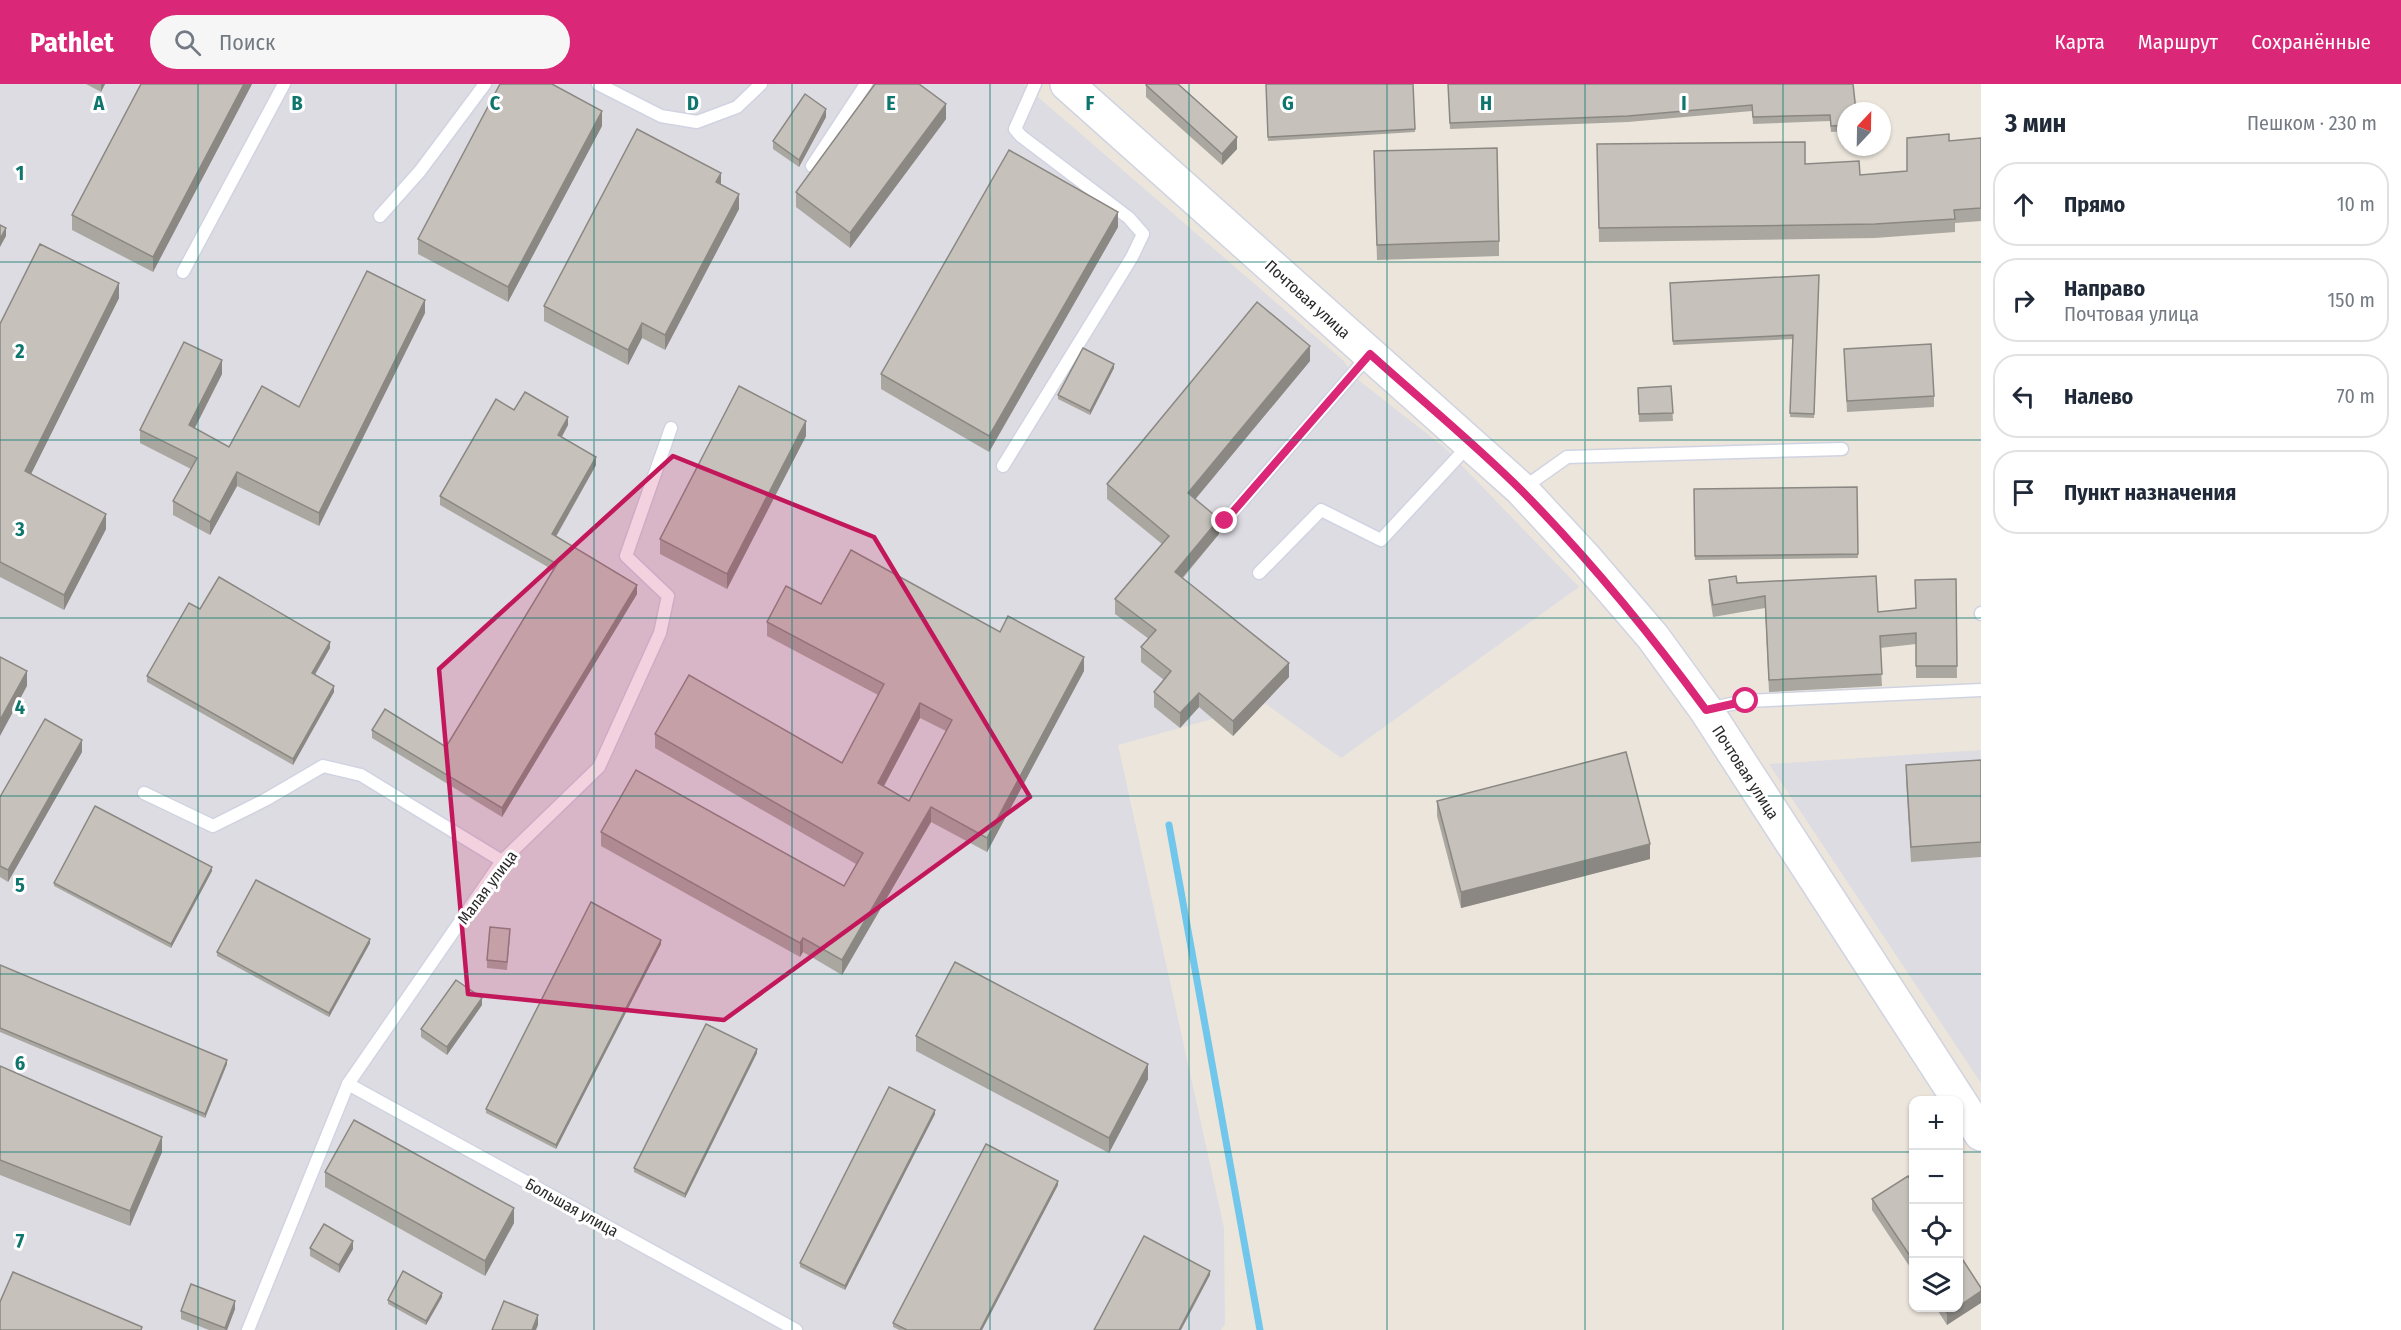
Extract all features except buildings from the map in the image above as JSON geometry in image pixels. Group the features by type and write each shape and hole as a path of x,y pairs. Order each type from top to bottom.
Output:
{"street":[{"name":"Почтовая улица","path":"1067,84 1521,489 1585,558 1653,637 1706,710 1981,1134"}],"lane":[{"path":"183,272 284,84"},
{"path":"380,216 420,171 485,84"},
{"path":"598,84 662,116 698,122 737,106 761,84"},
{"path":"812,166 866,84"},
{"path":"1004,466 1132,256 1143,234 1129,218 1021,136 1015,129 1035,84"},
{"path":"1225,521 1370,354"},
{"name":"Малая улица","path":"248,1330 348,1084 502,861 599,767 660,633 668,596 626,556 671,428"},
{"path":"1259,573 1321,510 1381,540 1470,444"},
{"path":"1521,489 1567,457 1842,449"},
{"path":"1706,710 1746,701 1981,690"},
{"path":"144,793 213,826 265,800 322,766 361,775 502,861"},
{"name":"Большая улица","path":"348,1084 796,1330"}],"highlighted area":[{"path":"673,456 874,537 1030,797 724,1020 468,994 439,669"}],"shaded area":[{"path":"0,84 1023,84 1345,362 1352,375 1444,447 1579,587 1341,758 1266,704 1118,745 1224,1228 1225,1324 1221,1330 0,1330"},
{"path":"1981,750 1981,1083 1769,764"}],"waterway":[{"path":"1169,825 1260,1330"}],"route":[{"path":"1225,521 1370,354 1521,489 1585,558 1653,637 1706,710 1746,701"}]}
